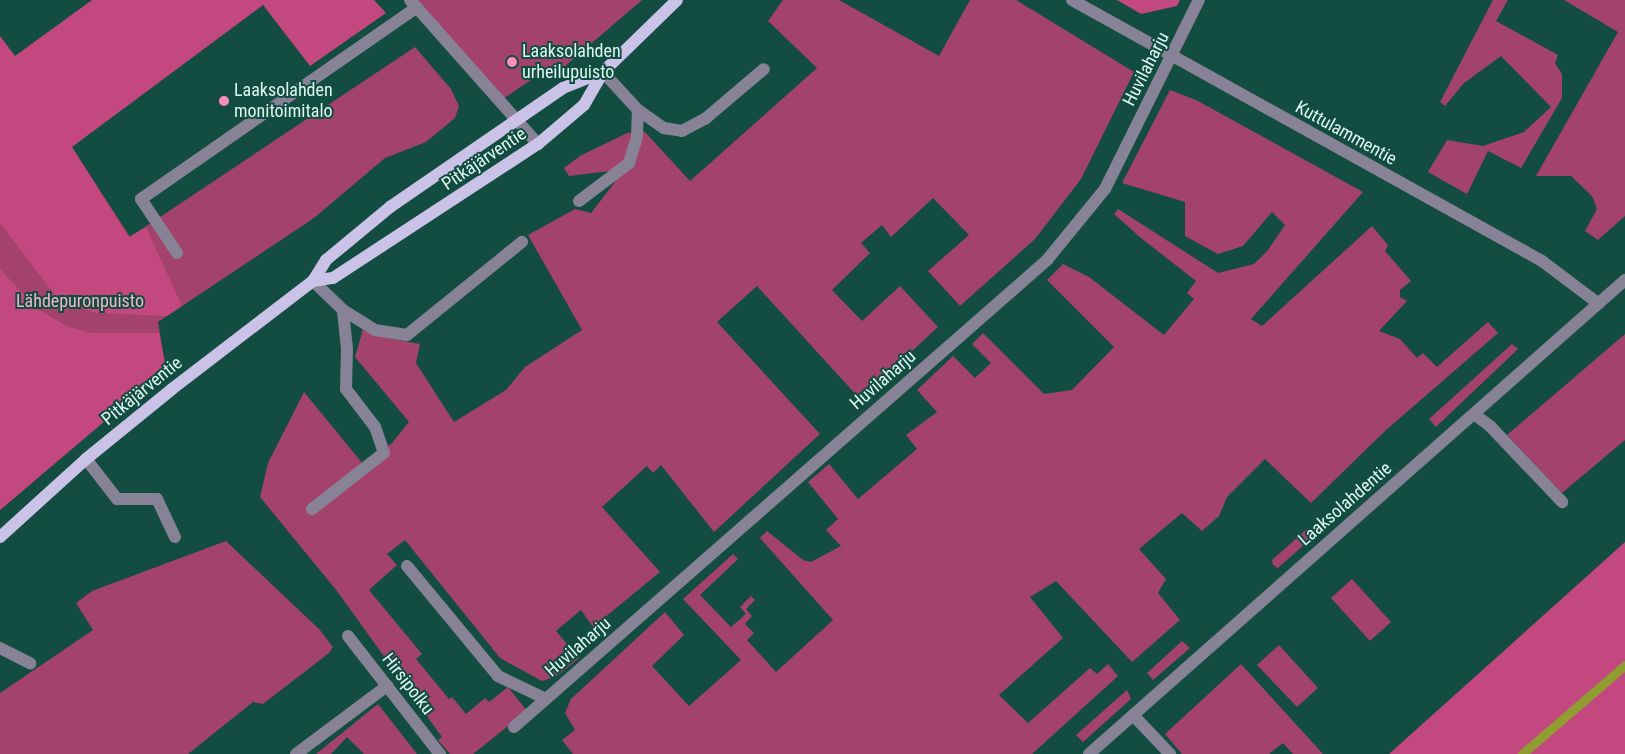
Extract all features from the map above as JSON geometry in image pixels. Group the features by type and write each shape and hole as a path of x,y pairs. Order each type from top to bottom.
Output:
{"main road":[{"name":"Pitkäjärventie","path":"313,281 333,278 538,144 584,105 603,72 677,0"},
{"name":"Pitkäjärventie","path":"0,537 86,459 313,281 326,260 390,207 563,88 603,72"}],"street":[{"name":"Kuttulammentie","path":"1072,0 1172,58 1542,261 1599,304"},
{"name":"Huvilaharju","path":"514,727 1047,260 1105,189 1172,58 1198,0"},
{"path":"177,253 141,199 414,4 538,144"},
{"path":"603,72 638,110 664,128 682,131 705,119 764,69"},
{"path":"579,201 629,164 637,136 638,110"},
{"path":"313,281 343,310 375,330 407,335 522,242"},
{"name":"Laaksolahdentie","path":"1089,754 1625,280"},
{"path":"312,508 384,453 375,427 346,389 348,349 343,310"},
{"path":"1474,414 1562,502"},
{"path":"86,459 117,499 157,499 174,538"},
{"path":"407,566 498,676 546,699"},
{"name":"Hirsipolku","path":"348,636 440,754"},
{"path":"0,648 30,663"},
{"path":"296,754 387,686"},
{"path":"1132,715 1170,754"}],"green space":[{"path":"92,0 374,0 386,13 310,66 263,5 72,147 129,237 146,227 182,306 167,316 96,313 58,299 0,223 0,36 15,56"},
{"name":"Laaksolahden urheilupuisto","path":"410,0 642,0 557,73 540,74 500,101"},
{"path":"783,0 839,0 939,56 970,0 1016,0 1134,72 1081,179 1035,239 960,306 928,271 969,235 933,198 891,237 882,225 861,243 870,253 832,290 862,321 900,286 938,327 860,399 757,286 717,322 820,434 714,532 661,465 653,473 647,466 602,507 660,572 593,627 581,610 556,631 579,658 557,676 542,681 500,658 405,540 387,554 397,565 369,590 422,654 416,659 449,699 452,697 466,714 485,698 489,702 508,687 527,711 473,754 450,754 438,740 442,737 337,591 260,497 268,463 304,392 363,464 392,443 409,422 355,357 363,329 387,338 420,344 416,363 454,422 506,390 525,367 582,330 528,235 575,209 591,213 618,178 611,171 569,176 564,168 580,156 627,133 645,132 690,181 817,68 768,21"},
{"path":"1117,0 1180,0 1177,6 1141,14"},
{"path":"1493,0 1508,0 1496,21 1558,55 1555,63 1562,74 1562,98 1521,168 1488,151 1467,194 1428,172 1447,140 1483,146 1524,132 1551,107 1501,56 1464,83 1445,106 1440,102"},
{"path":"1564,0 1625,0 1625,216 1598,240 1585,231 1597,209 1592,196 1571,176 1536,176 1618,32"},
{"name":"Lähdepuronpuisto","path":"0,36 130,237 415,47 451,89 459,106 455,118 426,142 385,158 314,218 158,322 166,369 0,510"},
{"path":"1170,90 1196,100 1363,192 1251,319 1262,326 1372,226 1388,245 1385,251 1411,281 1400,290 1400,297 1407,301 1379,331 1400,339 1417,358 1423,353 1437,367 1488,322 1498,333 1385,431 1311,503 1265,459 1227,497 1219,516 1202,531 1182,513 1139,549 1166,579 1158,593 1180,620 1132,662 1056,581 1030,597 1063,638 999,695 1028,723 1090,668 1097,674 1108,664 1118,676 1032,754 573,754 562,740 575,730 565,713 571,699 665,612 684,635 652,666 689,706 741,660 683,599 733,554 738,559 700,595 731,627 746,614 740,607 751,596 755,600 746,609 752,616 745,624 754,633 747,640 776,672 833,620 760,538 767,531 803,560 811,562 841,546 826,530 838,519 808,482 829,464 858,499 917,449 906,435 937,412 917,390 953,356 975,378 991,363 972,344 983,333 1044,394 1072,390 1114,347 1047,280 1063,264 1089,277 1164,335 1194,299 1187,293 1196,281 1141,238 1114,214 1118,209 1218,273 1254,264 1268,250 1285,225 1272,212 1243,246 1218,254 1185,236 1185,202 1122,183"},
{"path":"0,269 36,308 68,327 92,333 159,333 166,369 0,510"},
{"path":"1625,334 1625,440 1562,493 1507,435"},
{"path":"1512,344 1518,349 1436,427 1429,419"},
{"path":"1308,528 1314,536 1278,568 1273,565 1272,560"},
{"path":"226,541 319,629 333,647 329,653 263,704 253,702 188,754 0,754 0,693 93,630 76,603 92,591"},
{"path":"1625,542 1625,754 1389,754"},
{"path":"1352,579 1391,622 1370,641 1331,598"},
{"path":"1182,641 1190,648 1153,680 1147,673"},
{"path":"1279,645 1318,688 1297,707 1257,665"},
{"path":"1241,664 1323,754 1293,754 1283,743 1269,754 1182,754 1165,734"},
{"path":"1127,690 1131,699 1083,742 1076,735"},
{"path":"378,704 417,754 364,754 347,737 331,754 316,754"}],"waterway":[{"path":"1522,754 1625,665"}],"place":[{"name":"Laaksolahden urheilupuisto","path":"512,62"},
{"name":"Laaksolahden monitoimitalo","path":"224,101"}]}
